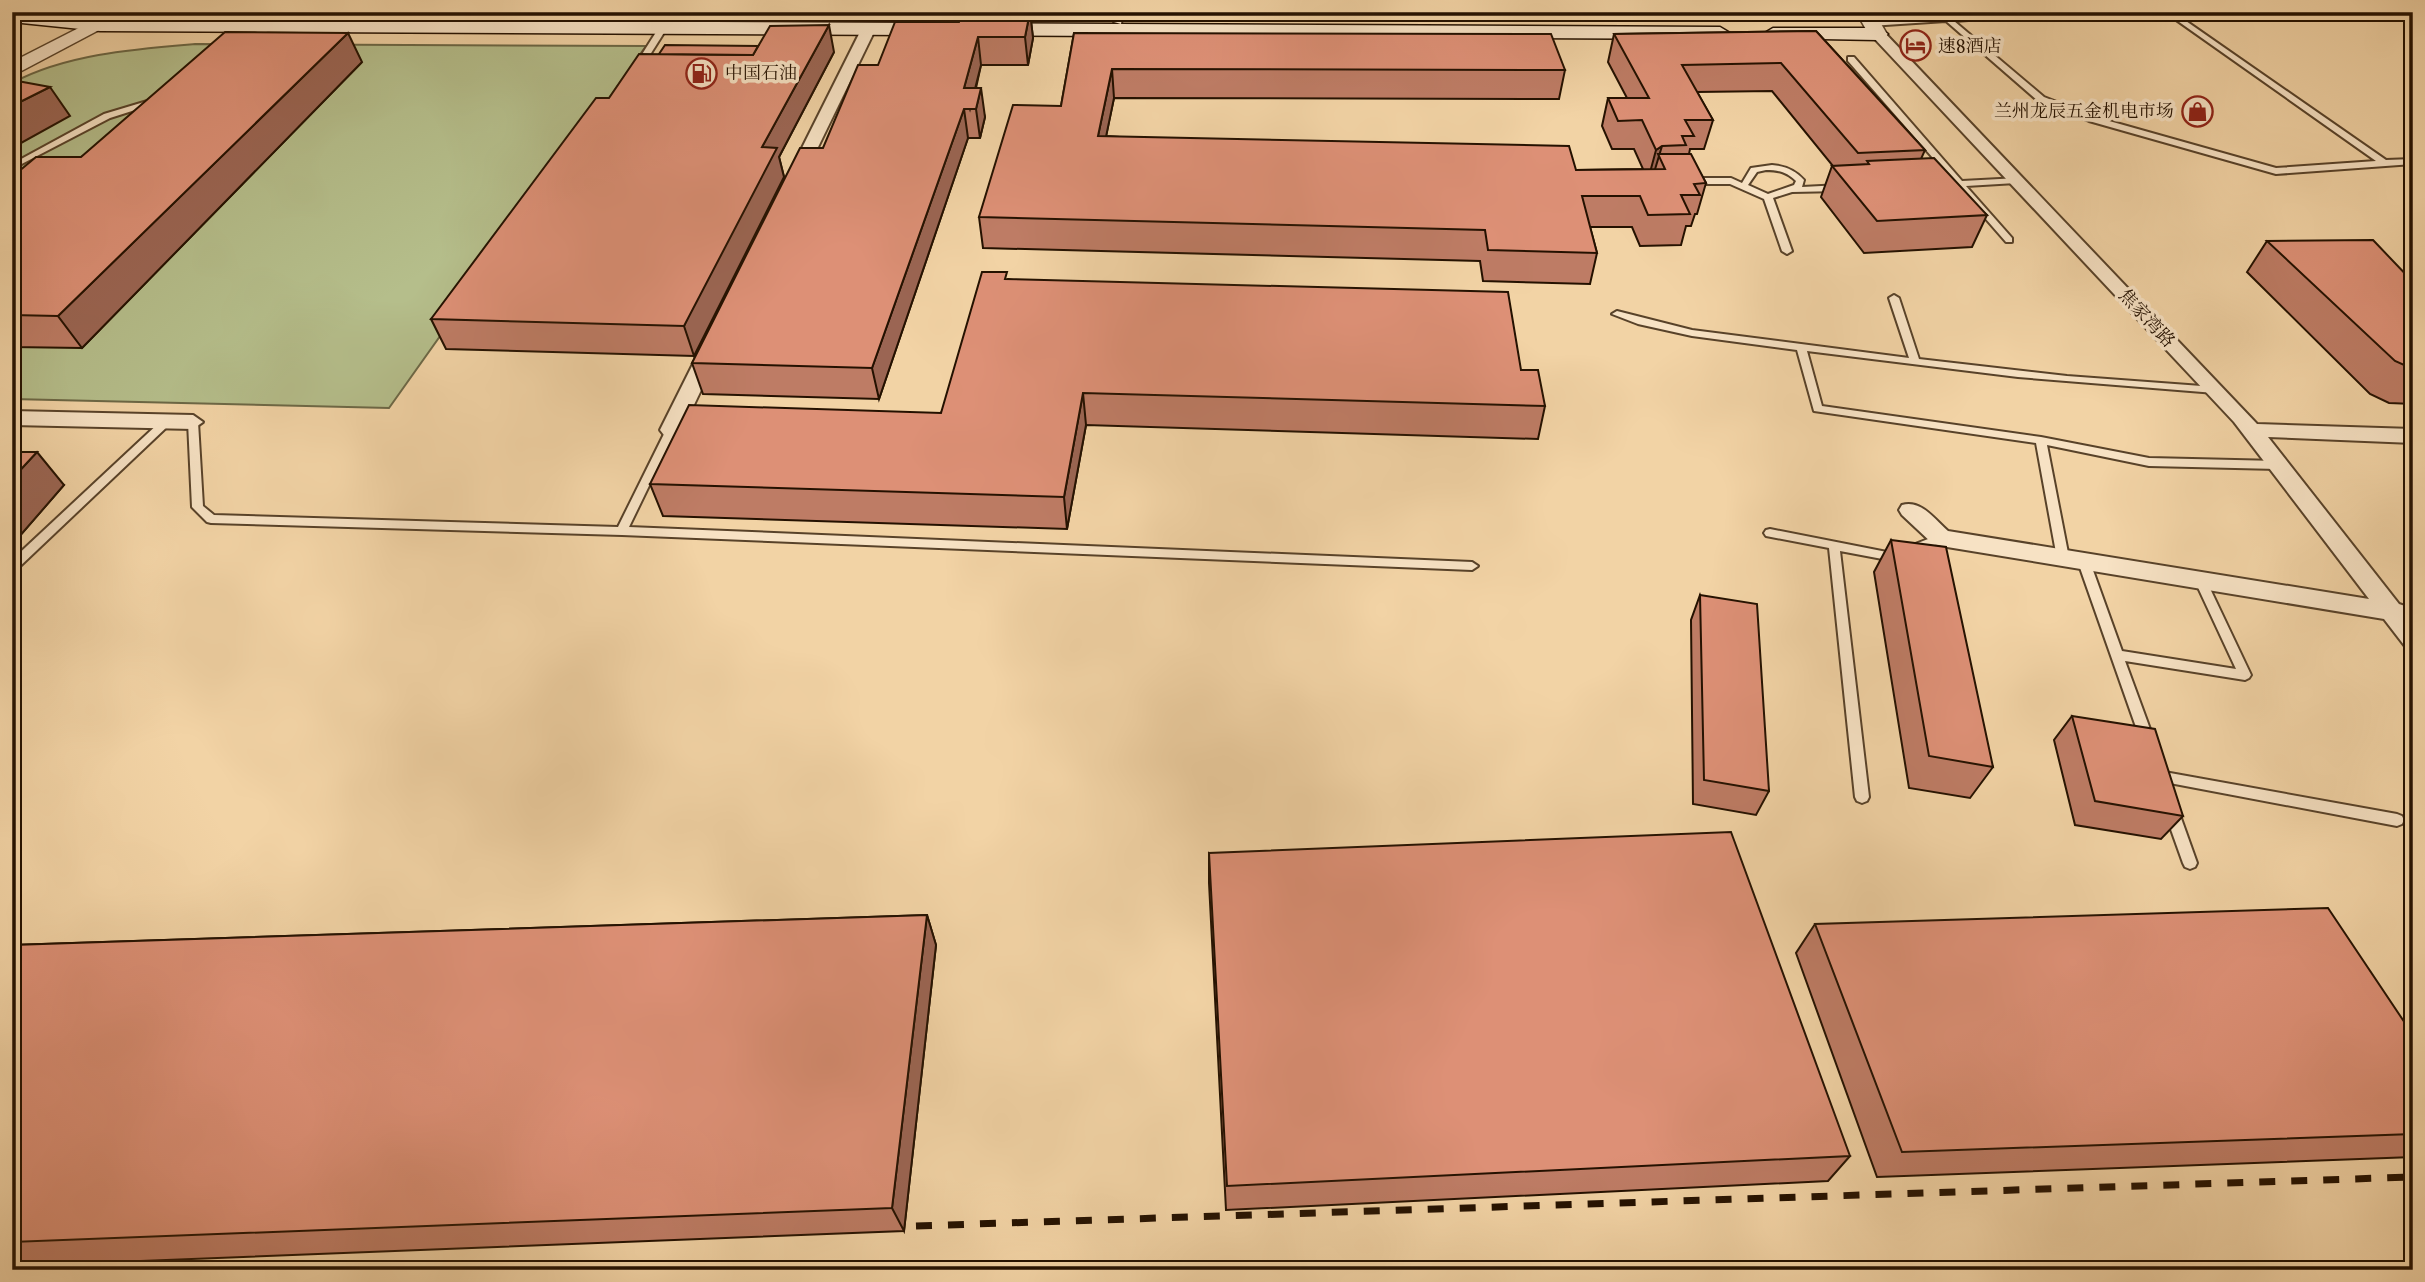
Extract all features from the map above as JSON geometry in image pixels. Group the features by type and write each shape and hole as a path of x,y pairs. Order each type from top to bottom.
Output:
{"main road":[{"path":"136,12 278,21"},
{"path":"12,16 100,25 278,21 666,24 868,30 1749,29 1871,23"},
{"path":"782,29 1118,17 1749,29"}],"street":[{"path":"12,70 124,12"},
{"name":"焦家湾路","path":"1871,23 2251,430 2404,614 2413,639"},
{"path":"788,192 868,30"},
{"path":"671,430 720,330"},
{"path":"12,418 192,422"},
{"path":"2251,430 2413,436"},
{"path":"1910,510 1941,538 2404,614"}],"lane":[{"path":"1871,23 2057,12"},
{"path":"2168,12 2384,163"},
{"path":"2398,12 2413,21"},
{"path":"1948,19 2042,99 2092,119 2276,171 2413,161"},
{"path":"235,48 278,21"},
{"path":"646,77 632,77 666,24"},
{"path":"1851,59 2009,240"},
{"path":"12,167 107,116 153,102 165,94"},
{"path":"153,102 160,114"},
{"path":"1745,184 1754,170 1775,167 1791,172 1800,180 1794,190"},
{"path":"1678,181 1716,179 1745,184 1768,197 1787,251"},
{"path":"1946,184 2016,180"},
{"path":"1768,197 1794,190 1849,188"},
{"path":"1895,298 1915,361"},
{"path":"1617,314 1656,327 1801,347 2125,385 2215,390"},
{"path":"1801,347 1818,409 2041,440 2148,462 2278,465"},
{"path":"192,422 198,507 211,519 622,531 1472,566"},
{"path":"12,567 165,423"},
{"path":"622,531 671,430"},
{"path":"2041,440 2074,560 2117,654 2190,863"},
{"path":"1770,533 1893,557 1941,538"},
{"path":"1834,545 1862,797"},
{"path":"2117,654 2245,675 2202,581"},
{"path":"2155,764 2397,820"}],"green space":[{"path":"195,44 646,46 389,408 12,399 12,83 55,65 101,54"}],"building":[{"path":"962,12 1030,12 1025,37 978,37 964,88 981,88 976,109 964,109 872,368 692,363 800,148 823,148 858,65 878,65 895,22 959,22"},
{"path":"829,25 762,147 777,148 684,326 431,319 596,98 609,98 639,54 753,55 770,26"},
{"path":"1816,31 1925,150 1858,153 1781,63 1682,65 1713,120 1685,120 1694,136 1682,136 1686,145 1662,146 1656,150 1642,120 1618,121 1608,98 1649,98 1614,34"},
{"path":"225,32 348,33 58,316 12,315 12,177 36,157 81,157"},
{"path":"1074,33 1551,34 1565,70 1112,69 1098,136 1569,146 1576,170 1665,169 1658,154 1691,154 1706,183 1694,184 1700,195 1681,195 1690,214 1648,215 1640,196 1582,196 1597,253 1488,250 1485,230 979,217 1013,105 1061,106"},
{"path":"665,45 758,46 753,55 659,54"},
{"path":"12,80 50,87 12,106"},
{"path":"1934,158 1987,215 1877,221 1832,166 1869,164 1867,161"},
{"path":"2373,240 2413,282 2413,369 2395,361 2267,241"},
{"path":"982,272 1007,272 1005,279 1508,292 1521,370 1538,370 1545,406 1083,393 1064,497 650,484 689,405 941,413"},
{"path":"12,452 37,452 12,479"},
{"path":"1891,540 1946,547 1993,767 1929,756"},
{"path":"1700,595 1757,604 1769,791 1704,780"},
{"path":"2072,716 2155,729 2183,816 2095,801"},
{"path":"1731,832 1850,1156 1227,1186 1209,853"},
{"path":"2328,908 2413,1035 2413,1134 1902,1152 1815,924"},
{"path":"927,915 892,1208 12,1242 12,945"}],"railway":[{"path":"884,1227 2413,1177"}],"place":[{"name":"速8酒店","path":"1915,46"},
{"name":"中国石油","path":"702,73"},
{"name":"兰州龙辰五金机电市场","path":"2197,111"}]}
